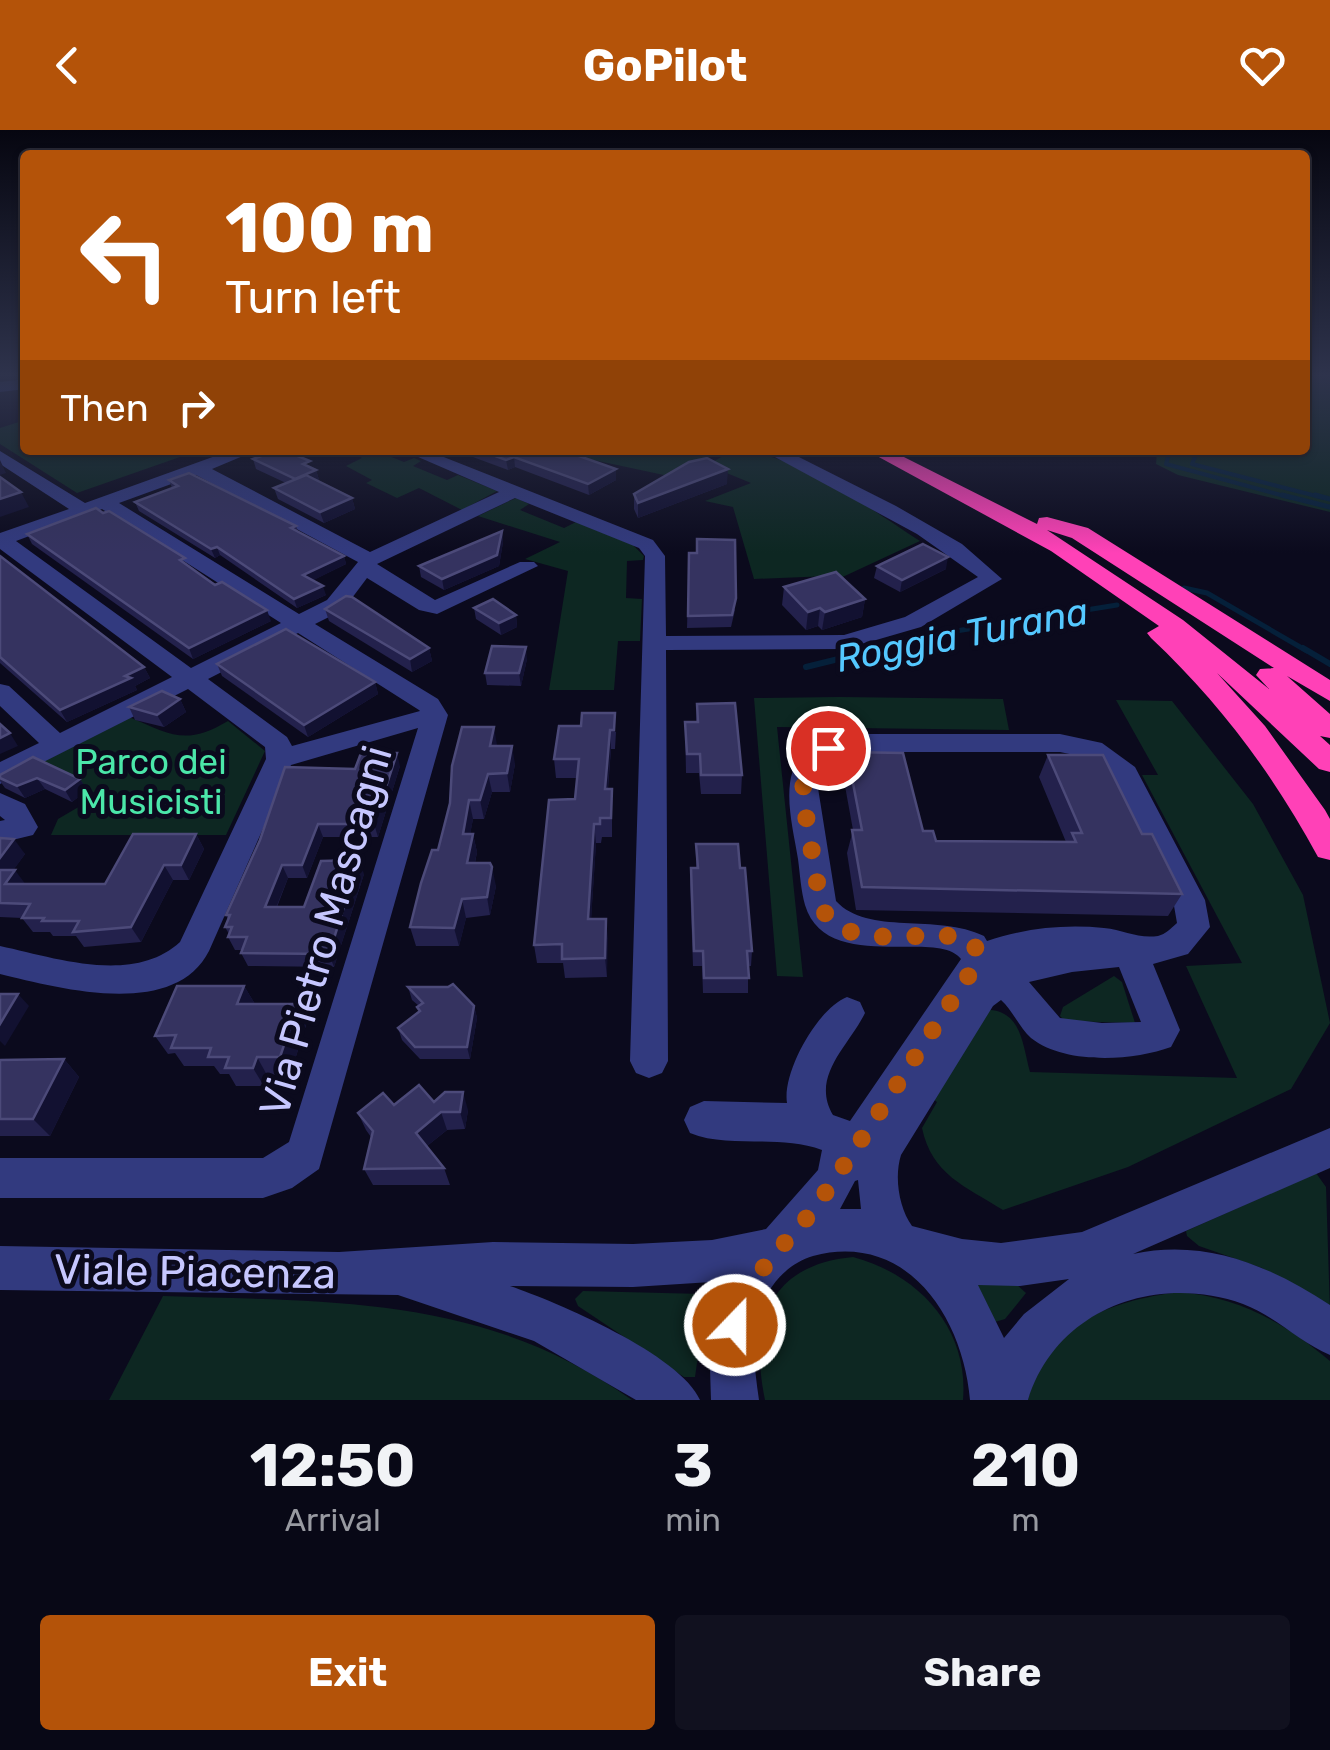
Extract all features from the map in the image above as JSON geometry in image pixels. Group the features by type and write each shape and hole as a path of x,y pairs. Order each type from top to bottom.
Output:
{"highway":[{"path":"887,455 1046,531 1207,649 1250,684 1330,762"},
{"path":"911,455 1189,614 1278,682 1330,729"},
{"path":"1046,531 1080,533 1330,692"},
{"path":"1046,531 1062,557 1122,600 1170,642 1221,696 1280,767 1330,848"}],"street":[{"path":"0,540 234,455"},
{"path":"424,455 652,548 655,556 649,1061"},
{"path":"654,643 845,642 913,622 991,579 973,561 854,490 782,455"},
{"path":"0,456 301,622 429,706 435,714 280,759"},
{"path":"197,468 368,564 427,606 438,608 527,566"},
{"path":"0,774 335,605 368,564 515,491"},
{"path":"0,540 278,743 280,759 192,952 175,969 151,976 97,978 0,960"},
{"path":"0,692 57,745"},
{"name":"Via Pietro Mascagni","path":"0,1178 263,1178 292,1166 305,1155 435,714"},
{"path":"704,1120 846,1148 889,1136 976,1001 987,972 990,951 1083,929 1132,952 1162,1022 1158,1035 1152,1038 1054,1033 1036,1018 1016,990 987,972 974,943 964,938 852,933 826,918 802,792 803,777 818,754 851,743 1060,743 1092,749 1121,767 1190,900 1194,927 1176,944 1132,952 987,972"},
{"path":"0,804 15,811 24,827 0,832"},
{"path":"846,1014 810,1069 802,1102 846,1148 881,1214 906,1247 950,1282 978,1326 994,1376 994,1400"},
{"path":"734,1400 730,1348 740,1302 762,1265 804,1223 846,1148"},
{"path":"906,1247 956,1262 1005,1267 1042,1264 1082,1254 1330,1148"},
{"name":"Viale Piacenza","path":"0,1268 390,1273 507,1264 670,1265 722,1261 835,1228 875,1233 906,1247"},
{"path":"1004,1400 1019,1358 1058,1311 1092,1288 1161,1270 1197,1271 1242,1281 1278,1297 1330,1332"},
{"name":"Viale Piacenza","path":"390,1273 474,1294 548,1322 631,1366 676,1400"}],"green space":[{"path":"0,434 20,434 20,455 186,455 77,493 0,444"},
{"path":"1310,434 1330,434 1330,512 1178,475 1156,464 1157,455 1310,455"},
{"path":"356,455 386,455 404,462 414,458 421,461 413,466 447,480 458,475 497,491 462,510 419,488 397,498 366,483 372,480 346,466 362,458"},
{"path":"570,455 714,455 673,477"},
{"path":"725,455 763,455 780,460 855,499 920,541 834,581 829,576 754,579 733,507 705,501 751,483 707,465"},
{"path":"516,498 529,504 520,510 564,528 576,522 633,545 644,556 643,560 627,561 626,598 642,599 640,641 618,641 614,690 549,690 568,571 525,559 560,542 478,516"},
{"path":"754,698 1003,699 1009,730 777,727 803,977 777,976"},
{"path":"1116,700 1172,701 1253,804 1303,895 1330,1023 1291,1089 1128,1167 1003,1210 942,1168 922,1128 937,1102 929,1096 990,1010 1001,1012 1015,1024 1030,1072 1237,1078 1186,966 1242,963 1142,775 1158,775"},
{"name":"Parco dei Musicisti","path":"129,717 178,735 201,733 228,721 265,751 226,835 51,835 58,819 99,795 35,765"},
{"path":"1114,976 1122,982 1135,1023 1065,1021 1060,1016 1063,1007"},
{"path":"1316,1173 1326,1187 1330,1311 1262,1268 1199,1246 1187,1236 1186,1231"},
{"path":"853,1257 898,1276 935,1308 957,1350 963,1374 963,1400 765,1400 760,1347 771,1303 801,1272 824,1262"},
{"path":"972,1282 1015,1283 1026,1293 1005,1319 995,1322"},
{"path":"583,1291 703,1294 706,1301 695,1377 684,1377 578,1306 575,1299"},
{"path":"1179,1292 1241,1306 1296,1335 1330,1361 1330,1400 1028,1400 1049,1352 1084,1321 1129,1302"},
{"path":"163,1296 348,1304 464,1323 521,1340 577,1366 632,1400 109,1400"}],"building":[{"path":"295,455 310,461 303,464 316,470 295,479 253,459"},
{"path":"492,455 576,455 616,469 588,484 514,457 506,460"},
{"path":"707,458 728,469 638,503 634,494 689,462"},
{"path":"189,473 296,526 291,528 344,556 303,575 323,586 294,599 217,547 211,549 135,502 178,486 169,480"},
{"path":"306,475 352,498 320,512 274,488"},
{"path":"0,477 21,492 0,499"},
{"path":"96,508 103,513 109,511 185,558 180,560 215,585 222,582 267,610 189,648 27,534"},
{"path":"502,531 497,555 442,579 419,566"},
{"path":"697,539 735,540 736,598 732,615 688,616 689,553 697,553"},
{"path":"923,544 948,557 902,580 877,566"},
{"path":"0,556 144,667 125,676 131,678 60,710 0,657"},
{"path":"836,572 865,599 825,612 820,608 808,612 784,587"},
{"path":"346,596 429,648 410,659 325,609"},
{"path":"493,599 516,615 499,623 474,608"},
{"path":"286,629 375,682 304,725 217,664"},
{"path":"492,646 526,647 519,673 485,673"},
{"path":"162,691 180,699 157,715 129,707"},
{"path":"735,703 742,775 701,775 700,754 687,754 685,722 698,722 697,704"},
{"path":"582,713 615,713 605,789 612,789 611,818 600,818 600,824 594,824 588,919 606,919 605,958 562,959 562,944 534,945 549,800 575,799 579,759 554,759 559,726 581,726"},
{"path":"0,724 10,733 0,738"},
{"path":"462,727 494,727 490,746 512,746 507,773 488,774 480,800 469,800 463,834 473,834 467,863 490,863 492,867 487,897 462,899 454,928 410,927 432,850 438,850"},
{"path":"847,752 903,753 923,831 933,831 936,841 1076,842 1072,833 1082,833 1048,755 1103,755 1142,834 1152,834 1182,894 862,887 852,830 862,830"},
{"path":"361,753 397,753 374,824 318,824 302,865 282,865 265,907 304,907 321,861 359,860 329,954 241,953 247,937 228,937 232,927 225,927 230,915 226,915 260,840 285,767 355,769"},
{"path":"33,757 80,779 65,790 37,778 17,786 0,778"},
{"path":"133,834 196,834 181,865 164,865 131,927 73,932 79,921 22,918 30,904 0,903 0,870 15,870 5,884 105,884"},
{"path":"0,838 14,839 0,858"},
{"path":"696,844 738,844 740,868 745,868 752,951 747,951 749,978 704,978 703,951 694,951 691,868 698,868"},
{"path":"453,984 474,1006 467,1047 415,1047 398,1028 420,1011 417,1007 423,1003 408,987"},
{"path":"177,986 244,986 237,1004 298,1004 280,1057 257,1057 253,1068 225,1068 229,1057 208,1057 211,1048 171,1048 176,1035 155,1036"},
{"path":"0,994 18,994 0,1024"},
{"path":"64,1059 33,1119 0,1119 0,1060"},
{"path":"419,1085 434,1102 445,1092 463,1092 460,1112 441,1112 416,1133 444,1168 364,1169 373,1131 358,1113 383,1093 394,1105"}],"waterway":[{"path":"1169,455 1166,464 1292,498"},
{"path":"1196,455 1192,464 1324,498"},
{"path":"1282,495 1330,507"},
{"path":"1315,495 1330,499"},
{"name":"Roggia Turana","path":"1184,588 1207,593 1307,651"},
{"name":"Roggia Turana","path":"873,651 956,631 1117,605"},
{"name":"Roggia Turana","path":"806,667 883,648"},
{"name":"Roggia Turana","path":"1303,648 1330,664"}],"route":[{"path":"735,1325 740,1302 762,1265 804,1223 979,960 974,943 964,938 852,933 826,918 802,792 809,764 828,748"}]}
